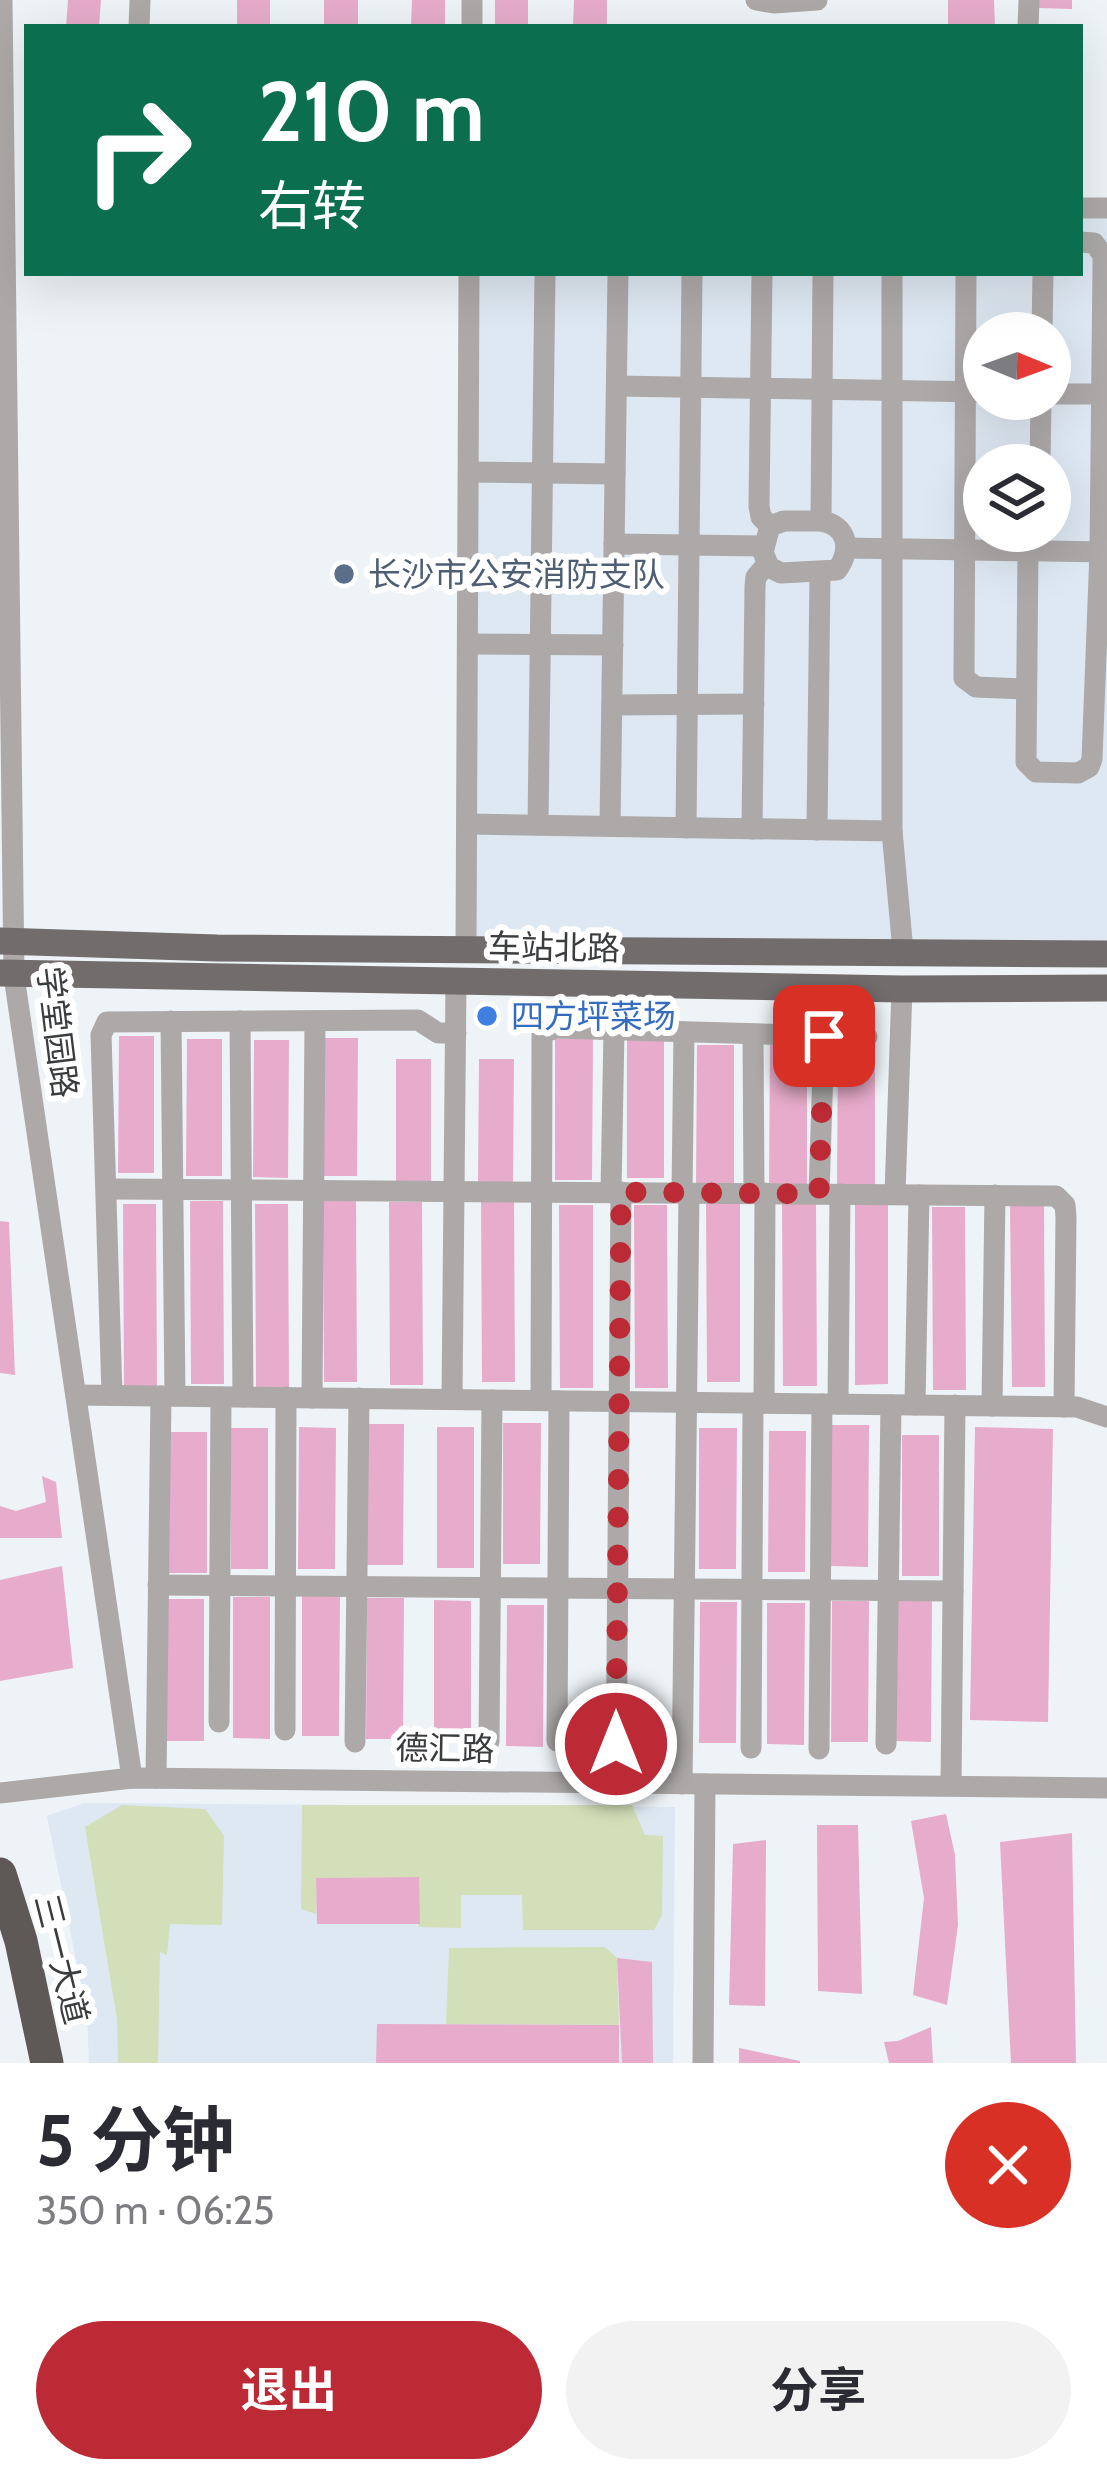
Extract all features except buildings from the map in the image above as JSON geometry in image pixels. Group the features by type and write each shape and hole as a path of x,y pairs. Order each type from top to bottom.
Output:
{"highway":[{"name":"三一大道","path":"0,1874 21,1940 47,2063"}],"main road":[{"name":"车站北路","path":"7,942 1107,953"},
{"name":"车站北路","path":"7,974 902,989 1107,988"}],"street":[{"name":"学堂园路","path":"2,0 11,187 7,974 132,1778"},
{"path":"756,0 817,0"},
{"path":"1035,552 1024,754 1030,769 1078,773 1089,767 1104,552 1102,255 1094,243 1083,242"},
{"path":"466,950 470,276"},
{"path":"538,825 544,276"},
{"path":"610,826 618,276"},
{"path":"686,828 692,276"},
{"path":"752,829 755,586 766,545 784,521 820,521 836,526 846,548 837,570 781,573 766,545 760,506 762,276"},
{"path":"820,521 824,276"},
{"path":"892,276 892,831 903,951"},
{"path":"966,276 969,312"},
{"path":"1042,312 1043,276"},
{"path":"617,386 963,392"},
{"path":"1071,394 1102,394"},
{"path":"469,472 615,474"},
{"path":"614,544 766,545"},
{"path":"846,548 963,550"},
{"path":"1071,548 1104,552"},
{"path":"964,552 964,678 976,687 1026,689"},
{"path":"817,830 820,573"},
{"path":"468,644 613,645"},
{"path":"612,705 754,704"},
{"path":"467,824 892,831"},
{"path":"452,1400 456,981"},
{"path":"895,1194 902,989"},
{"path":"156,1778 173,1189 171,1021"},
{"path":"219,1722 220,1585 242,1190 240,1021"},
{"path":"312,1398 315,1021"},
{"path":"112,1395 100,1035 106,1022 418,1021 438,1033 456,1034"},
{"path":"557,1741 558,1588 541,1192 542,1033 556,1028 867,1036"},
{"path":"614,1030 619,1401 616,1783"},
{"path":"684,1031 685,1589 703,2063"},
{"path":"751,1748 759,1403 753,1034"},
{"path":"819,1749 818,1591 830,1404 824,1036"},
{"path":"113,1189 1056,1196 1065,1205 1064,1407"},
{"path":"915,1405 919,1195"},
{"path":"992,1406 994,1195"},
{"path":"76,1395 1064,1407 1107,1417"},
{"path":"285,1730 286,1397"},
{"path":"355,1742 359,1398"},
{"path":"489,1742 492,1400"},
{"path":"886,1744 891,1405"},
{"path":"951,1785 955,1405"},
{"path":"158,1585 953,1591"},
{"name":"德汇路","path":"0,1793 132,1778 1107,1788"}],"shaded area":[{"path":"1083,208 1107,208 1107,954 466,950 469,276 1083,276"},
{"path":"84,1803 675,1807 673,2063 89,2063 87,2015 47,1816"}],"green space":[{"path":"122,1805 205,1809 224,1836 222,1925 170,1924 167,1955 160,1952 158,2063 118,2063 117,2019 85,1827"},
{"path":"302,1805 632,1805 645,1835 663,1836 662,1915 654,1930 523,1930 522,1895 461,1895 461,1928 419,1927 419,1877 317,1878 316,1914 301,1909"},
{"path":"605,1947 617,1958 619,2025 446,2024 449,1948"}],"place":[{"name":"长沙市公安消防支队","path":"344,574"},
{"name":"四方坪菜场","path":"487,1016"}],"route":[{"path":"616,1744 621,1192 819,1194 824,1036"}]}
